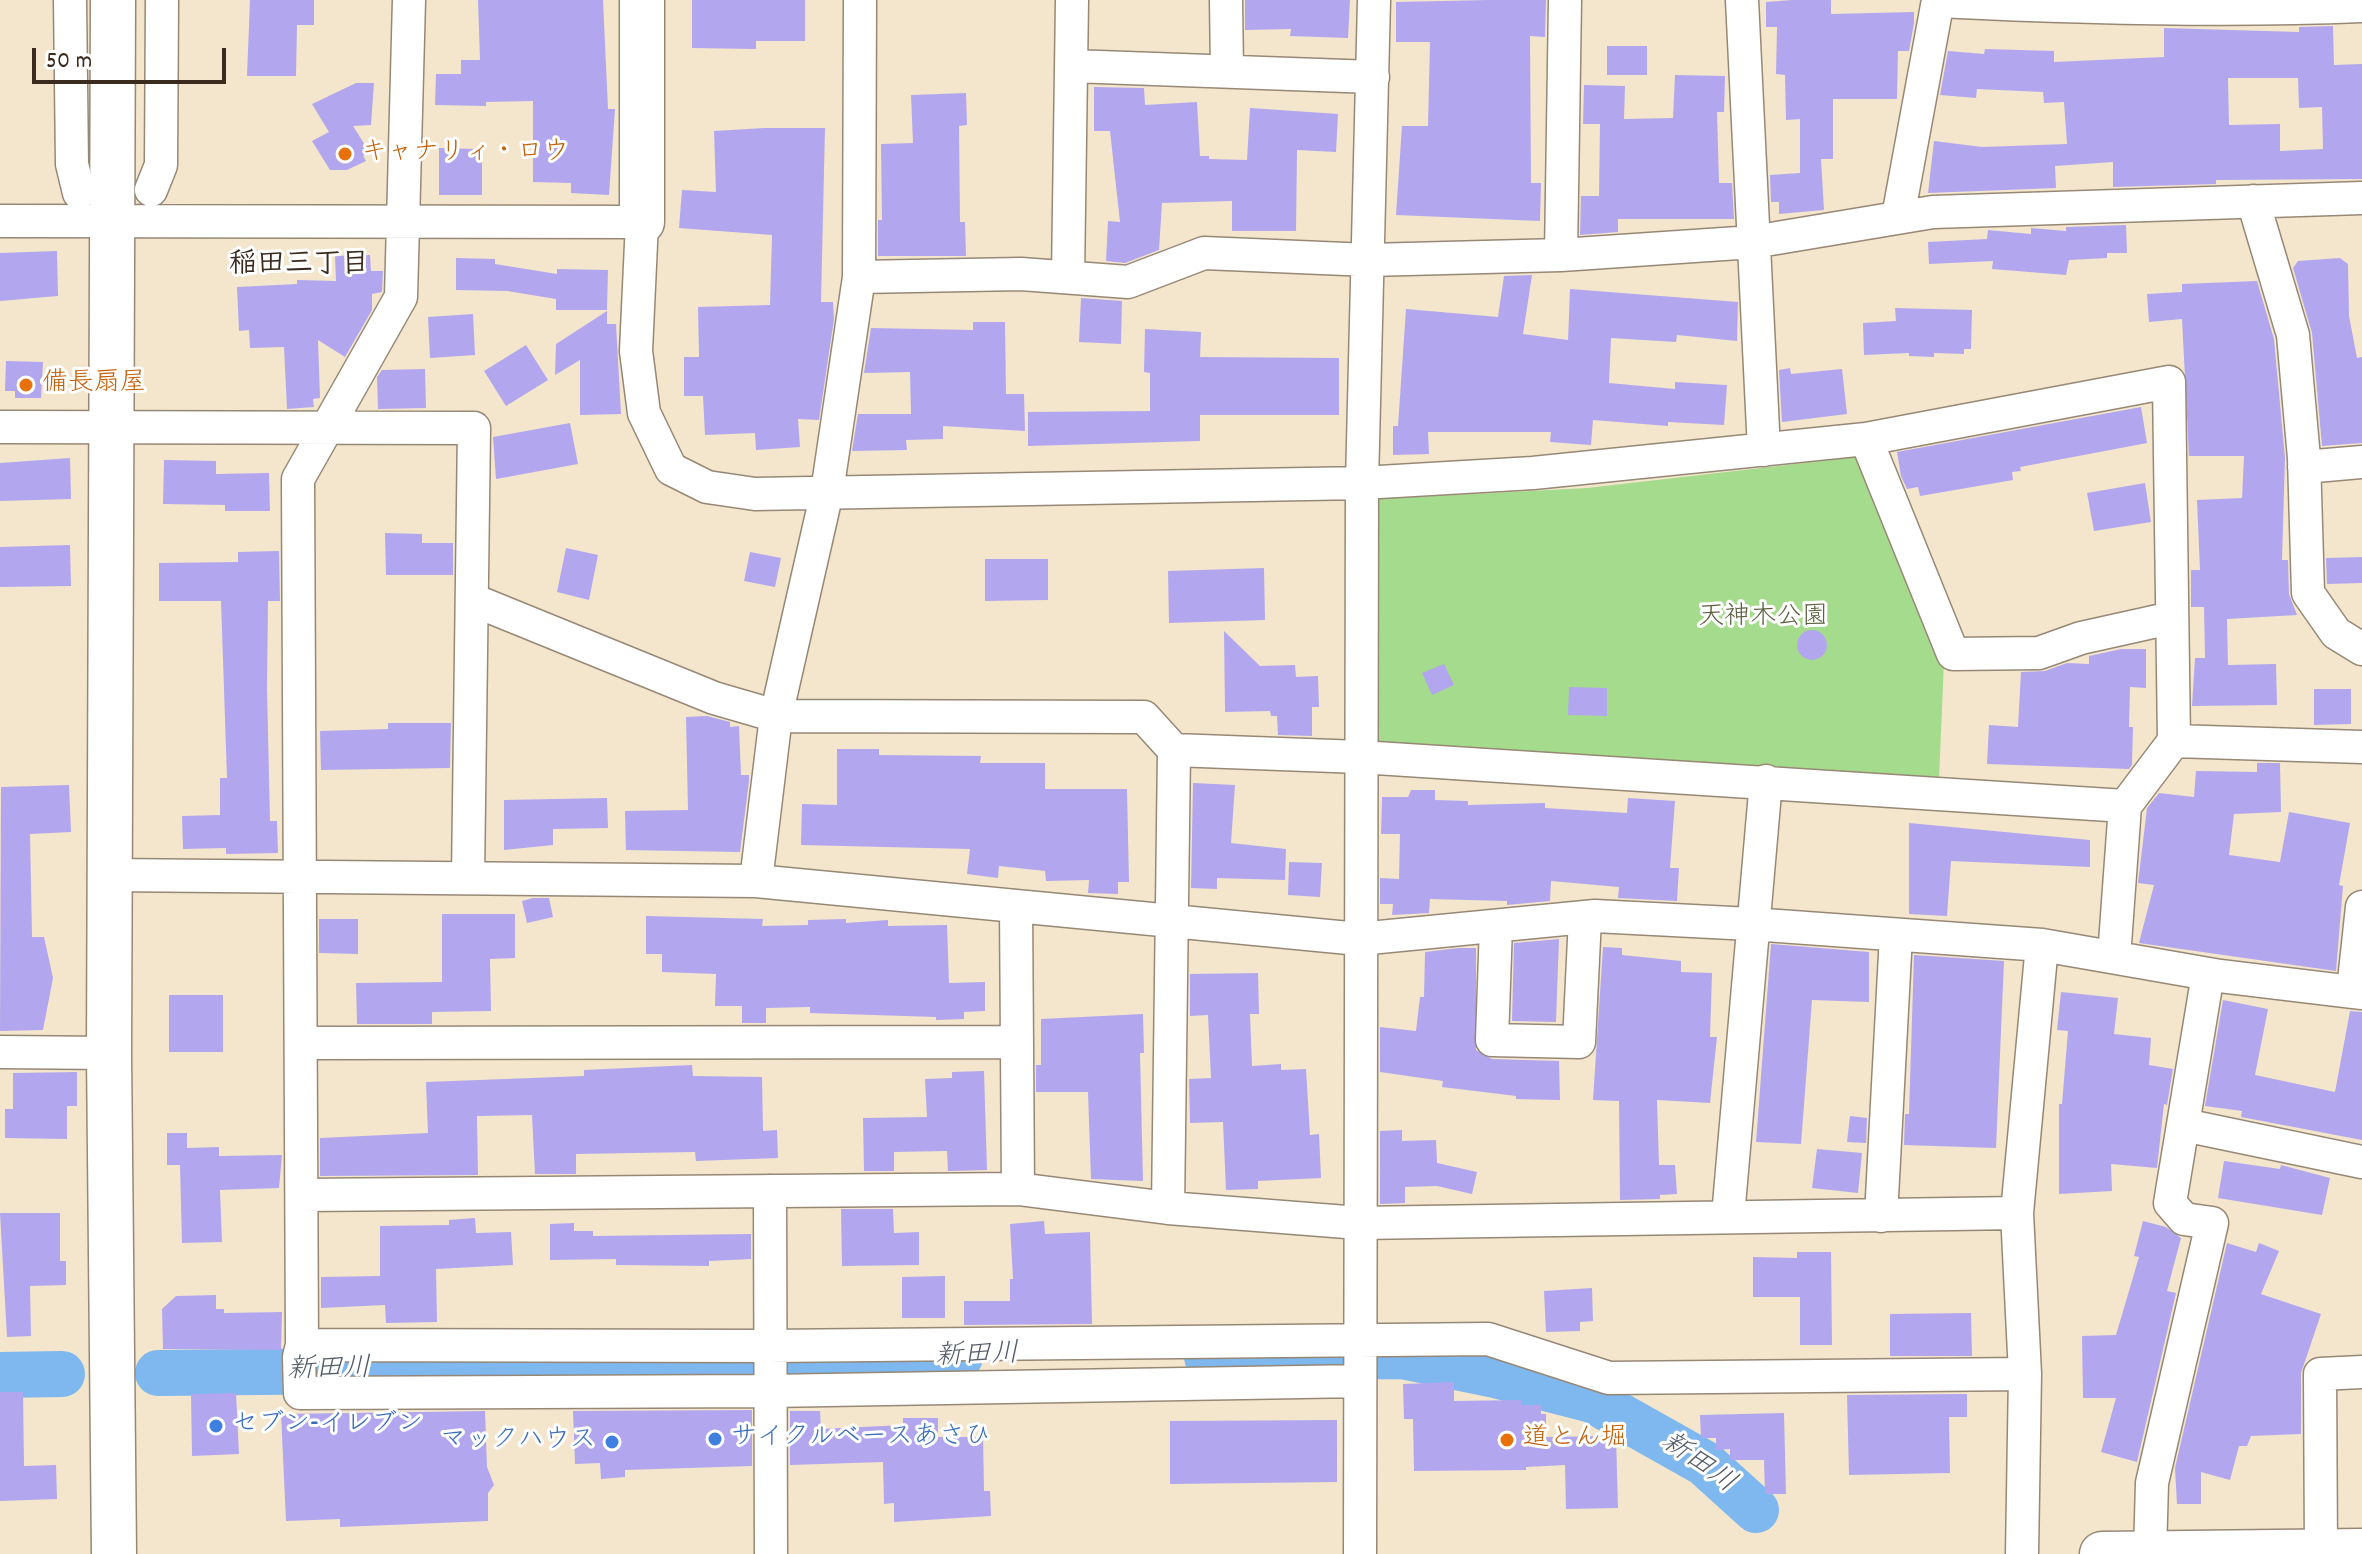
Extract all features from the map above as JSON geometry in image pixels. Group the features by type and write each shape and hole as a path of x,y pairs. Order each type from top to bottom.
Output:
{"street":[{"path":"70,0 72,164 79,193"},
{"path":"113,0 109,1053 114,1554"},
{"path":"151,190 161,165 162,0"},
{"path":"409,0 401,297 298,479 302,1195 300,1393 769,1368 1359,1361"},
{"path":"642,0 642,222 636,351 644,413 671,469 707,487 755,494 1362,483 1533,473 1866,439 2169,382 2174,741 2125,806 2114,957"},
{"path":"756,881 776,716 827,492 859,277 860,0"},
{"path":"1068,277 1072,0"},
{"path":"1226,0 1227,71"},
{"path":"1360,1554 1362,483 1374,0"},
{"path":"1561,255 1565,0"},
{"path":"1742,0 1764,450"},
{"path":"1898,217 1938,0 2362,6"},
{"path":"1072,66 1373,77"},
{"path":"859,277 1068,277 1128,282 1204,253 1369,260 1561,255 1753,242 1933,212 2362,198"},
{"path":"2253,201 2293,335 2304,467 2308,593 2336,633 2362,649"},
{"path":"0,221 642,222"},
{"path":"0,427 474,428 468,877"},
{"path":"1866,439 1953,654 2039,653 2081,638 2171,618"},
{"path":"2304,467 2362,462"},
{"path":"473,600 714,698 776,716 1144,717 1174,750 1168,1208"},
{"path":"2174,741 2362,747"},
{"path":"1174,750 1360,757 2125,806"},
{"path":"1728,1216 1751,924 1766,781"},
{"path":"110,875 300,874 756,881 1359,939 1585,918 1751,924 2042,945 2208,974 2358,991 2362,907"},
{"path":"1016,906 1018,1189"},
{"path":"1496,926 1492,1040 1579,1042 1585,918"},
{"path":"1881,1216 1896,935"},
{"path":"2022,1554 2025,1374 2017,1213 2042,945"},
{"path":"2150,1553 2152,1483 2212,1223 2184,1219 2170,1203 2208,974"},
{"path":"301,1043 1016,1042"},
{"path":"0,1052 109,1053"},
{"path":"2184,1125 2362,1162"},
{"path":"302,1195 1018,1189 1168,1208 1359,1223 2017,1213"},
{"path":"770,1191 771,1554"},
{"path":"300,1362 769,1368 1359,1361 1488,1339 1609,1378 2025,1374"},
{"path":"2102,1554 2341,1552 2320,1374 2362,1372"}],"green space":[{"name":"天神木公園","path":"1857,457 1944,661 1939,779 1375,745 1378,499 1587,488"}],"building":[{"path":"250,0 314,0 314,25 297,25 296,76 247,76"},
{"path":"478,0 603,0 608,109 615,109 609,195 571,193 571,183 533,182 533,101 486,102 486,106 435,105 436,74 461,74 461,60 480,60"},
{"path":"692,0 805,0 805,41 756,41 756,49 692,48"},
{"path":"1245,0 1350,0 1348,38 1290,36 1291,29 1245,30"},
{"path":"1546,0 1545,37 1530,36 1531,183 1541,183 1540,221 1396,215 1402,126 1428,126 1430,42 1396,42 1396,2"},
{"path":"1831,0 1831,14 1914,12 1914,23 1909,51 1898,51 1897,99 1833,99 1833,159 1821,159 1824,210 1779,214 1779,202 1771,202 1770,175 1800,173 1800,119 1786,120 1785,75 1776,74 1777,27 1766,27 1766,2"},
{"path":"2333,26 2334,65 2362,64 2362,179 2216,180 2216,184 2113,187 2113,162 2055,166 2056,188 1928,193 1934,141 1982,147 2067,144 2064,102 2044,103 2043,92 1977,89 1976,98 1940,95 1948,51 1984,54 1985,49 2054,51 2054,62 2164,57 2164,28 2299,32 2299,27","holes":["2228,78 2298,78 2299,108 2322,107 2323,149 2280,151 2280,124 2229,125"]},
{"path":"1607,46 1647,46 1647,75 1607,75"},
{"path":"1675,75 1725,76 1724,112 1717,112 1719,183 1732,183 1734,219 1618,219 1618,232 1580,235 1581,196 1599,196 1600,124 1583,124 1584,85 1625,86 1624,119 1673,118"},
{"path":"356,83 374,83 371,125 353,126 370,153 363,156 366,161 347,170 330,170 312,141 329,132 312,104"},
{"path":"1094,87 1144,88 1145,105 1197,102 1200,156 1209,156 1209,159 1247,160 1250,108 1338,114 1336,152 1297,150 1296,231 1232,231 1232,201 1162,203 1159,250 1125,263 1106,261 1108,221 1120,222 1110,131 1094,131"},
{"path":"966,93 967,125 959,126 960,222 965,222 966,256 878,256 878,220 882,220 881,144 913,143 911,95"},
{"path":"825,128 821,302 833,302 834,319 819,420 798,419 800,447 756,450 755,433 705,435 703,396 684,396 684,357 699,357 698,307 770,305 772,235 679,228 682,190 716,192 714,131"},
{"path":"439,148 476,149 476,159 482,159 482,195 439,195"},
{"path":"2126,225 2127,253 2107,253 2107,258 2069,260 2066,275 1992,269 1993,261 1929,264 1928,242 1987,239 1988,230 2031,234 2031,228 2066,231 2066,227"},
{"path":"57,251 58,296 0,301 0,253"},
{"path":"370,255 371,271 383,271 382,292 372,294 372,310 345,357 318,340 320,398 313,399 314,407 287,409 284,347 250,348 249,330 239,331 237,287 297,284 297,280 336,281 335,256"},
{"path":"456,258 495,259 495,264 557,274 557,269 608,270 607,310 556,310 556,299 507,291 456,290"},
{"path":"2340,258 2348,264 2349,316 2357,358 2362,357 2362,443 2322,446 2312,333 2293,268 2298,261"},
{"path":"1532,275 1523,334 1568,340 1570,289 1738,302 1737,341 1677,335 1676,342 1611,338 1609,383 1675,389 1675,382 1727,385 1724,425 1668,422 1668,426 1593,420 1591,445 1550,442 1551,432 1428,432 1429,454 1393,455 1393,426 1398,426 1406,309 1498,317 1504,276"},
{"path":"2257,281 2274,339 2285,458 2282,560 2288,560 2289,594 2297,615 2227,619 2228,665 2276,664 2277,705 2192,706 2195,658 2205,658 2204,607 2191,607 2191,570 2200,570 2197,500 2242,498 2244,456 2189,456 2182,319 2149,322 2147,294 2182,292 2182,284"},
{"path":"1081,298 1122,301 1121,344 1079,342"},
{"path":"1895,308 1972,310 1971,349 1964,349 1964,354 1934,353 1934,357 1909,356 1909,353 1864,355 1863,323 1896,321"},
{"path":"607,311 607,324 616,324 621,414 580,415 580,360 555,375 556,344"},
{"path":"473,314 475,355 430,358 428,317"},
{"path":"973,322 1005,322 1006,394 1024,394 1025,431 943,426 943,439 906,440 907,450 852,451 858,414 911,414 910,372 864,373 871,328 973,330"},
{"path":"1145,329 1201,332 1200,357 1339,358 1339,415 1200,415 1200,441 1028,446 1028,412 1150,411 1150,373 1144,372"},
{"path":"526,345 548,380 506,406 484,371"},
{"path":"6,361 43,362 41,398 15,398 15,391 5,391"},
{"path":"1790,368 1791,374 1842,369 1847,414 1782,422 1779,370"},
{"path":"425,369 426,408 378,409 377,377 382,370"},
{"path":"2141,407 2147,443 2020,467 2021,471 2012,472 2013,480 1920,496 1918,487 1907,489 1901,476 1897,452"},
{"path":"570,423 578,464 496,479 493,437"},
{"path":"70,458 71,499 0,501 0,463"},
{"path":"164,460 216,461 216,474 269,473 270,511 225,511 225,505 163,504"},
{"path":"2145,483 2151,522 2094,531 2087,493"},
{"path":"385,533 422,534 422,543 453,543 453,575 386,575"},
{"path":"70,545 71,586 0,587 0,547"},
{"path":"566,548 598,555 589,600 557,592"},
{"path":"279,551 280,601 268,601 267,688 270,821 277,821 278,853 226,854 226,848 183,849 182,816 220,815 220,778 227,778 221,601 159,601 159,563 238,562 238,552"},
{"path":"750,552 781,558 775,587 744,581"},
{"path":"2362,557 2362,583 2327,584 2326,558"},
{"path":"985,559 1048,559 1048,600 985,601"},
{"path":"1264,568 1265,620 1169,623 1168,571"},
{"path":"1812,630 1823,634 1827,645 1823,656 1812,660 1801,656 1797,645 1801,634"},
{"path":"1224,631 1260,666 1295,665 1296,677 1318,676 1319,707 1312,707 1312,736 1278,735 1277,716 1271,716 1270,711 1225,712"},
{"path":"2121,649 2146,649 2146,688 2130,687 2129,727 2133,727 2132,765 2129,769 1987,764 1989,725 2018,727 2021,672 2045,671 2067,663 2089,664 2089,656"},
{"path":"1444,664 1454,685 1432,695 1422,673"},
{"path":"1569,687 1607,688 1607,716 1568,715"},
{"path":"2314,689 2351,689 2351,724 2314,725"},
{"path":"707,716 730,722 730,727 739,726 741,775 749,775 740,852 626,850 625,811 688,810 686,717"},
{"path":"388,723 451,723 450,768 321,770 320,731 388,729"},
{"path":"837,749 879,749 879,755 981,756 980,763 1045,763 1045,789 1127,789 1129,882 1118,882 1118,894 1088,893 1089,880 1046,881 1045,871 999,866 998,878 967,874 970,849 801,845 802,804 837,805"},
{"path":"2257,763 2280,763 2281,812 2234,814 2229,855 2280,862 2289,812 2350,823 2339,885 2343,886 2336,971 2139,943 2154,885 2138,883 2147,808 2159,793 2194,797 2196,771 2257,772"},
{"path":"1193,783 1235,785 1231,843 1286,849 1285,880 1217,878 1217,889 1191,888"},
{"path":"69,785 71,832 30,834 32,937 44,937 53,978 43,1030 0,1031 1,787"},
{"path":"1411,790 1435,790 1435,800 1468,801 1468,805 1545,803 1545,808 1627,813 1628,798 1675,801 1670,868 1679,868 1677,901 1618,898 1619,887 1551,881 1550,901 1507,905 1507,901 1430,899 1429,913 1392,915 1393,904 1380,904 1380,878 1399,879 1400,834 1381,834 1382,797 1408,797"},
{"path":"607,798 608,828 553,829 553,845 504,850 504,800"},
{"path":"1909,823 2090,840 2090,867 1951,861 1947,916 1909,914"},
{"path":"1289,862 1322,863 1320,897 1288,895"},
{"path":"549,898 553,917 527,923 522,901"},
{"path":"442,914 515,914 515,958 490,959 491,1011 432,1012 432,1024 357,1024 356,983 442,982"},
{"path":"646,916 763,919 762,926 808,925 808,920 846,919 846,923 888,920 888,926 947,925 949,983 985,982 985,1011 964,1012 964,1019 936,1020 936,1017 810,1013 810,1007 766,1008 766,1023 742,1023 742,1006 715,1006 716,974 662,972 662,954 646,954"},
{"path":"319,919 358,919 358,954 319,953"},
{"path":"1559,939 1556,1022 1512,1021 1514,943"},
{"path":"1771,944 1869,952 1869,1002 1812,1000 1801,1144 1756,1142"},
{"path":"1603,947 1622,948 1622,955 1681,961 1681,972 1712,973 1710,1037 1717,1037 1710,1103 1657,1100 1659,1165 1675,1165 1677,1194 1660,1195 1660,1199 1620,1200 1619,1101 1593,1100"},
{"path":"1476,948 1476,1050 1492,1059 1559,1061 1560,1100 1516,1099 1516,1096 1442,1087 1443,1081 1380,1072 1380,1027 1416,1031 1420,997 1424,997 1425,952"},
{"path":"1914,955 2004,961 1996,1148 1904,1145 1905,1114 1909,1114"},
{"path":"1258,973 1259,1014 1250,1014 1252,1066 1281,1064 1281,1070 1306,1069 1310,1135 1319,1134 1321,1178 1258,1181 1258,1189 1226,1190 1223,1122 1190,1123 1189,1079 1211,1078 1208,1015 1190,1016 1190,974"},
{"path":"2061,992 2118,998 2114,1034 2151,1038 2149,1065 2173,1069 2167,1105 2164,1104 2157,1168 2111,1164 2112,1191 2059,1194 2059,1104 2062,1104 2068,1031 2057,1030"},
{"path":"169,995 223,995 223,1052 169,1052"},
{"path":"2223,1000 2268,1009 2255,1075 2335,1092 2350,1011 2362,1012 2362,1140 2241,1117 2242,1111 2205,1106"},
{"path":"1143,1014 1144,1053 1140,1053 1143,1181 1091,1179 1088,1092 1036,1092 1036,1065 1041,1065 1041,1019"},
{"path":"692,1065 693,1076 762,1077 763,1131 777,1130 778,1158 696,1161 695,1152 576,1154 576,1174 535,1174 532,1115 477,1116 478,1175 320,1176 320,1138 428,1133 426,1082 584,1076 584,1070"},
{"path":"984,1071 987,1170 948,1171 947,1151 894,1152 894,1171 864,1171 863,1118 927,1117 925,1079 952,1078 952,1072"},
{"path":"77,1072 77,1106 67,1106 67,1139 5,1138 5,1109 13,1109 13,1073"},
{"path":"1850,1116 1867,1118 1866,1143 1847,1142"},
{"path":"1402,1130 1402,1141 1436,1140 1437,1163 1477,1172 1472,1194 1437,1186 1405,1187 1405,1203 1380,1204 1380,1131"},
{"path":"167,1133 187,1133 187,1148 219,1147 219,1156 282,1155 279,1188 220,1190 222,1242 182,1243 180,1165 167,1165"},
{"path":"1817,1149 1862,1153 1858,1193 1812,1188"},
{"path":"2224,1161 2280,1169 2281,1165 2330,1178 2322,1215 2218,1198"},
{"path":"841,1209 893,1209 894,1233 919,1232 919,1265 842,1266"},
{"path":"0,1213 60,1213 60,1261 66,1261 66,1285 30,1286 31,1336 7,1337"},
{"path":"475,1218 476,1233 511,1232 513,1265 436,1269 437,1322 386,1323 385,1305 321,1308 321,1277 380,1276 380,1226 449,1225 449,1220"},
{"path":"1044,1221 1045,1234 1090,1232 1092,1324 964,1325 964,1301 1010,1301 1010,1279 1013,1279 1010,1224"},
{"path":"2143,1221 2166,1227 2181,1238 2167,1291 2176,1293 2137,1462 2101,1452 2116,1398 2083,1398 2082,1336 2116,1335 2139,1257 2134,1256"},
{"path":"574,1223 574,1231 593,1231 593,1236 751,1234 751,1259 709,1261 709,1266 616,1265 616,1259 550,1260 550,1224"},
{"path":"2227,1243 2256,1252 2259,1243 2279,1251 2261,1294 2321,1314 2301,1373 2301,1434 2251,1436 2247,1446 2239,1446 2230,1480 2201,1472 2201,1504 2177,1504 2175,1468"},
{"path":"1797,1252 1831,1252 1832,1345 1800,1345 1800,1297 1753,1297 1753,1257 1797,1258"},
{"path":"945,1276 945,1318 902,1318 902,1277"},
{"path":"1592,1288 1593,1321 1580,1322 1580,1331 1546,1332 1544,1291"},
{"path":"216,1295 216,1309 224,1309 224,1313 282,1312 281,1350 163,1349 162,1309 176,1296"},
{"path":"1971,1313 1972,1356 1890,1356 1890,1314"},
{"path":"1454,1382 1454,1401 1521,1400 1521,1405 1541,1405 1541,1414 1546,1414 1546,1437 1616,1436 1618,1508 1566,1509 1565,1465 1526,1467 1526,1470 1414,1471 1413,1419 1404,1419 1403,1384"},
{"path":"0,1392 23,1392 24,1466 56,1465 57,1499 0,1501"},
{"path":"236,1393 239,1454 192,1456 191,1394"},
{"path":"1967,1394 1967,1417 1949,1417 1950,1473 1849,1475 1847,1395"},
{"path":"752,1410 752,1466 625,1470 625,1477 601,1479 600,1463 575,1464 573,1411"},
{"path":"485,1411 487,1467 494,1485 488,1493 488,1521 340,1527 340,1519 286,1521 281,1414"},
{"path":"790,1411 820,1411 821,1429 903,1425 903,1418 938,1418 938,1437 983,1437 984,1491 990,1491 991,1516 894,1522 894,1503 884,1504 883,1462 790,1465"},
{"path":"1784,1413 1786,1494 1765,1494 1764,1460 1730,1460 1730,1449 1716,1450 1716,1438 1701,1438 1700,1415"},
{"path":"1337,1420 1337,1482 1170,1484 1170,1421"}],"waterway":[{"name":"新田川","path":"1207,1357 1402,1356 1495,1375 1592,1400 1704,1463 1756,1510"},
{"name":"新田川","path":"158,1373 767,1367 960,1357"},
{"name":"新田川","path":"0,1375 62,1374"}],"place":[{"name":"キャナリィ・ロウ","path":"345,154"},
{"name":"備長扇屋","path":"26,385"},
{"name":"セブン-イレブン","path":"216,1426"},
{"name":"サイクルベースあさひ","path":"715,1439"},
{"name":"道とん堀","path":"1507,1440"},
{"name":"マックハウス","path":"612,1442"}],"district":[{"name":"稲田三丁目","path":"299,267"}]}
